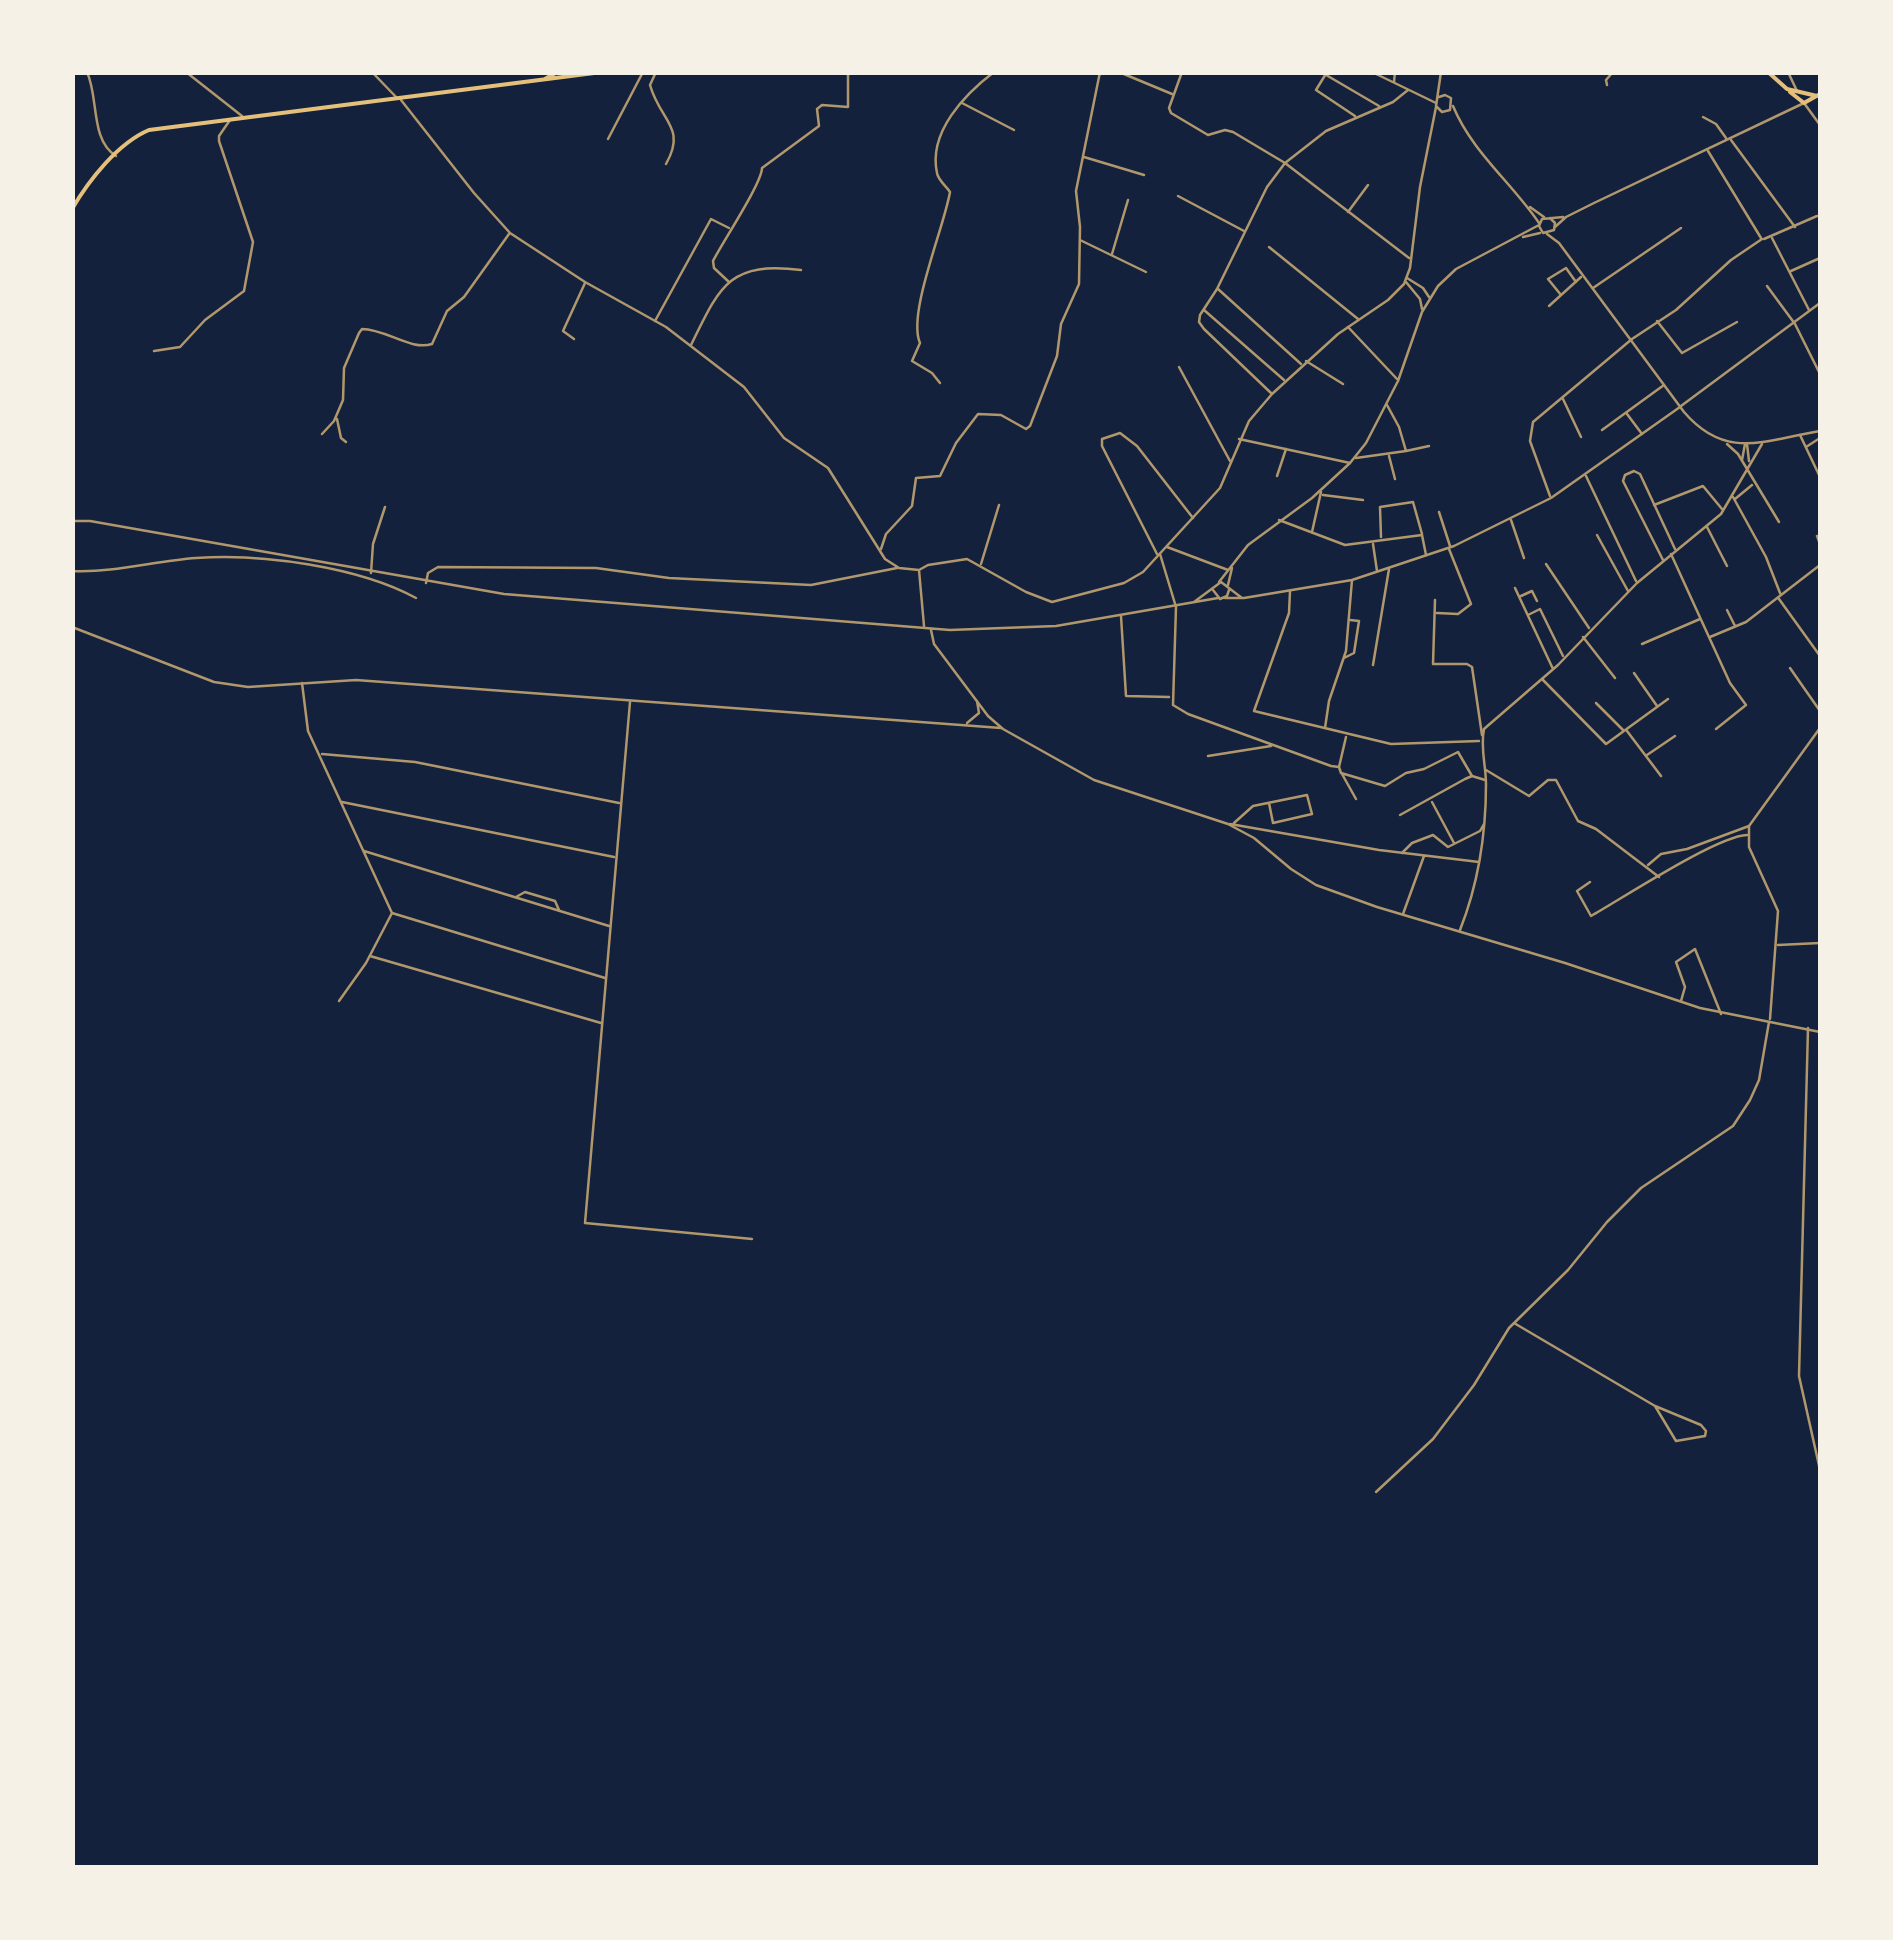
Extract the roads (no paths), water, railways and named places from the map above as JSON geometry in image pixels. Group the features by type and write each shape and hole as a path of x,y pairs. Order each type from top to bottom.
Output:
{"main road":[{"path":"72,209 85,187 136,137 149,130 602,72"},
{"path":"1768,72 1804,103 1819,95"},
{"path":"1787,89 1819,95"}],"street":[{"path":"86,72 97,128 116,156"},
{"path":"186,72 243,118"},
{"path":"372,72 512,234 655,321 744,387 794,447 828,468 885,558 899,568"},
{"path":"608,139 643,72"},
{"path":"656,72 650,85 676,140 666,164"},
{"path":"729,282 713,262 762,178 762,168 819,126 817,108 848,106 848,72"},
{"path":"940,384 932,373 912,361 920,342 915,333 919,304 950,192 937,175 937,150 960,102 994,72"},
{"path":"880,550 886,534 914,501 916,478 940,476 956,443 978,414 995,413 1026,428 1030,426 1059,350 1061,324 1079,284 1076,191 1100,72"},
{"path":"1119,72 1174,95"},
{"path":"1182,72 1169,108 1176,117 1208,134 1233,132 1285,163 1410,258"},
{"path":"1372,72 1437,101 1445,112 1458,119"},
{"path":"1394,84 1395,72"},
{"path":"1413,280 1410,258 1441,72"},
{"path":"1607,86 1606,80 1614,72"},
{"path":"1788,72 1798,92"},
{"path":"1356,117 1316,90 1325,73 1380,106"},
{"path":"1440,84 1453,100 1458,119 1488,162 1527,204 1545,233 1559,243 1680,407 1705,434 1727,444 1742,462 1779,522"},
{"path":"1272,394 1198,319 1270,181 1285,163 1320,135 1393,102 1408,90"},
{"path":"1437,101 1447,95"},
{"path":"960,102 1014,130"},
{"path":"1517,239 1545,233 1566,217 1804,103 1820,125"},
{"path":"1434,119 1453,106"},
{"path":"1703,117 1716,124 1795,227"},
{"path":"154,350 180,347 229,299 242,294 253,242 219,141 220,132 230,119"},
{"path":"1707,149 1762,239"},
{"path":"1084,157 1144,175"},
{"path":"1347,212 1368,185"},
{"path":"1178,196 1245,232"},
{"path":"1112,255 1128,200"},
{"path":"1527,204 1548,218 1559,243"},
{"path":"1551,498 1530,441 1533,422 1656,321 1676,310 1731,260 1762,239 1818,216"},
{"path":"1191,604 1213,589 1248,544 1321,493 1355,458 1386,405 1422,312 1438,286 1456,270 1517,239 1548,218 1566,217"},
{"path":"655,321 711,219 730,228"},
{"path":"1593,288 1681,228"},
{"path":"322,434 336,418 343,400 344,368 362,329 391,334 423,347 432,344 447,311 464,297 512,234"},
{"path":"1772,238 1810,311"},
{"path":"1079,240 1146,272"},
{"path":"1269,247 1358,319"},
{"path":"1790,272 1820,258"},
{"path":"426,582 428,573 438,567 596,568 669,578 812,586 967,559 1042,600 1062,601 1124,583 1143,572 1220,488 1249,420 1272,394 1348,326 1398,290 1410,268"},
{"path":"1561,295 1548,279 1566,268 1576,282"},
{"path":"690,346 714,297 729,282 754,269 801,270"},
{"path":"1548,306 1584,276"},
{"path":"1406,279 1423,288 1429,300"},
{"path":"1406,279 1420,299 1422,312"},
{"path":"574,339 563,330 586,282"},
{"path":"1423,288 1438,286"},
{"path":"1767,286 1795,324 1820,374"},
{"path":"1398,290 1410,287"},
{"path":"1217,288 1304,363 1343,384"},
{"path":"1420,299 1429,300"},
{"path":"72,521 504,594 924,628 1024,629 1352,580 1450,548 1551,498 1820,304"},
{"path":"1204,309 1285,381"},
{"path":"1656,321 1682,353 1736,322"},
{"path":"1348,326 1398,380"},
{"path":"1179,367 1230,461"},
{"path":"1602,430 1665,384"},
{"path":"1562,398 1582,438"},
{"path":"1386,405 1399,427 1406,451"},
{"path":"1626,413 1642,434"},
{"path":"336,418 341,438 346,442"},
{"path":"1727,444 1820,433"},
{"path":"1805,448 1820,433"},
{"path":"1192,518 1124,434 1102,439 1102,446 1158,554 1176,608 1174,704 1188,714 1338,767"},
{"path":"1800,434 1820,476"},
{"path":"1239,439 1350,463"},
{"path":"1733,498 1749,463 1770,439"},
{"path":"1742,462 1746,443"},
{"path":"1746,443 1749,463"},
{"path":"1355,458 1430,446"},
{"path":"1278,476 1286,449"},
{"path":"1389,455 1395,479"},
{"path":"1663,560 1623,477 1634,471 1640,474 1676,550"},
{"path":"1585,474 1637,582"},
{"path":"1482,740 1489,722 1553,669 1637,582 1707,528 1733,498 1754,484"},
{"path":"1652,505 1703,486 1723,510"},
{"path":"1321,493 1363,500"},
{"path":"1312,532 1321,493"},
{"path":"1733,498 1766,557 1780,597 1820,656"},
{"path":"1381,540 1380,506 1413,502 1427,556"},
{"path":"981,564 999,505"},
{"path":"370,573 373,544 384,507"},
{"path":"1435,613 1458,614 1470,604 1439,512"},
{"path":"1511,519 1524,558"},
{"path":"1279,520 1345,546 1422,535"},
{"path":"1707,528 1726,566"},
{"path":"1597,536 1628,591"},
{"path":"1816,536 1820,544"},
{"path":"1372,541 1378,572"},
{"path":"1166,547 1228,570"},
{"path":"1671,554 1730,683 1746,706 1716,728"},
{"path":"72,572 106,572 243,556 380,580 416,598"},
{"path":"1225,598 1233,564"},
{"path":"1546,564 1590,629"},
{"path":"1708,638 1780,597 1820,565"},
{"path":"1373,665 1389,568"},
{"path":"919,570 924,628"},
{"path":"1325,730 1344,658 1352,580"},
{"path":"1219,582 1244,598"},
{"path":"1516,588 1553,669"},
{"path":"1213,589 1218,598"},
{"path":"1290,590 1289,613 1254,711 1391,744 1482,740"},
{"path":"1520,597 1532,591 1537,601"},
{"path":"1435,600 1433,664 1472,667 1486,780 1480,862 1460,931"},
{"path":"1528,615 1540,609 1564,658"},
{"path":"1726,610 1735,626"},
{"path":"1121,616 1126,696 1172,697"},
{"path":"1642,644 1700,619"},
{"path":"1344,658 1354,653 1359,621 1348,620"},
{"path":"72,627 227,686 356,680 1003,728"},
{"path":"931,628 934,644 988,716 1003,728 1094,780 1228,824 1254,838 1290,870 1316,885 1720,1014 1820,1032"},
{"path":"1582,637 1615,678"},
{"path":"1790,668 1820,712"},
{"path":"1634,674 1658,707"},
{"path":"1542,679 1602,743 1611,742 1668,700"},
{"path":"302,682 308,732 392,913 606,978"},
{"path":"630,700 584,1223 752,1239"},
{"path":"966,723 978,712 977,700"},
{"path":"1596,703 1625,730 1660,776"},
{"path":"1376,1492 1434,1439 1514,1323 1641,1188 1733,1126 1750,1100 1759,1080 1770,1021 1778,912 1749,848 1748,826 1820,728"},
{"path":"1346,735 1338,767 1356,799"},
{"path":"1646,756 1675,736"},
{"path":"1208,756 1273,745"},
{"path":"1341,773 1385,786 1406,772 1424,769 1453,752 1462,755 1472,776"},
{"path":"318,754 414,762 621,803"},
{"path":"1485,770 1529,796 1548,780 1556,780 1578,820 1596,829 1659,878"},
{"path":"1400,815 1472,776 1486,780"},
{"path":"1228,824 1248,809 1269,803 1307,795 1312,814 1273,823 1269,803"},
{"path":"1430,799 1454,844"},
{"path":"341,802 616,857"},
{"path":"1248,809 1249,826"},
{"path":"1402,853 1427,836 1436,836 1443,846 1454,844 1480,832 1485,823"},
{"path":"1228,824 1480,862"},
{"path":"1647,866 1662,854 1748,826"},
{"path":"1738,836 1742,827"},
{"path":"1254,838 1254,833 1267,830"},
{"path":"1590,882 1577,890 1591,916 1738,836 1747,836"},
{"path":"364,851 610,926"},
{"path":"1402,915 1424,856"},
{"path":"516,898 525,892 555,901 560,911"},
{"path":"339,1002 370,956 392,913"},
{"path":"1778,945 1820,943"},
{"path":"1681,1001 1685,986 1676,962 1694,949 1720,1014"},
{"path":"370,956 602,1024"},
{"path":"1808,1028 1800,1376 1820,1470"},
{"path":"1514,1323 1655,1406 1701,1425 1705,1436 1676,1441 1655,1406"}]}
